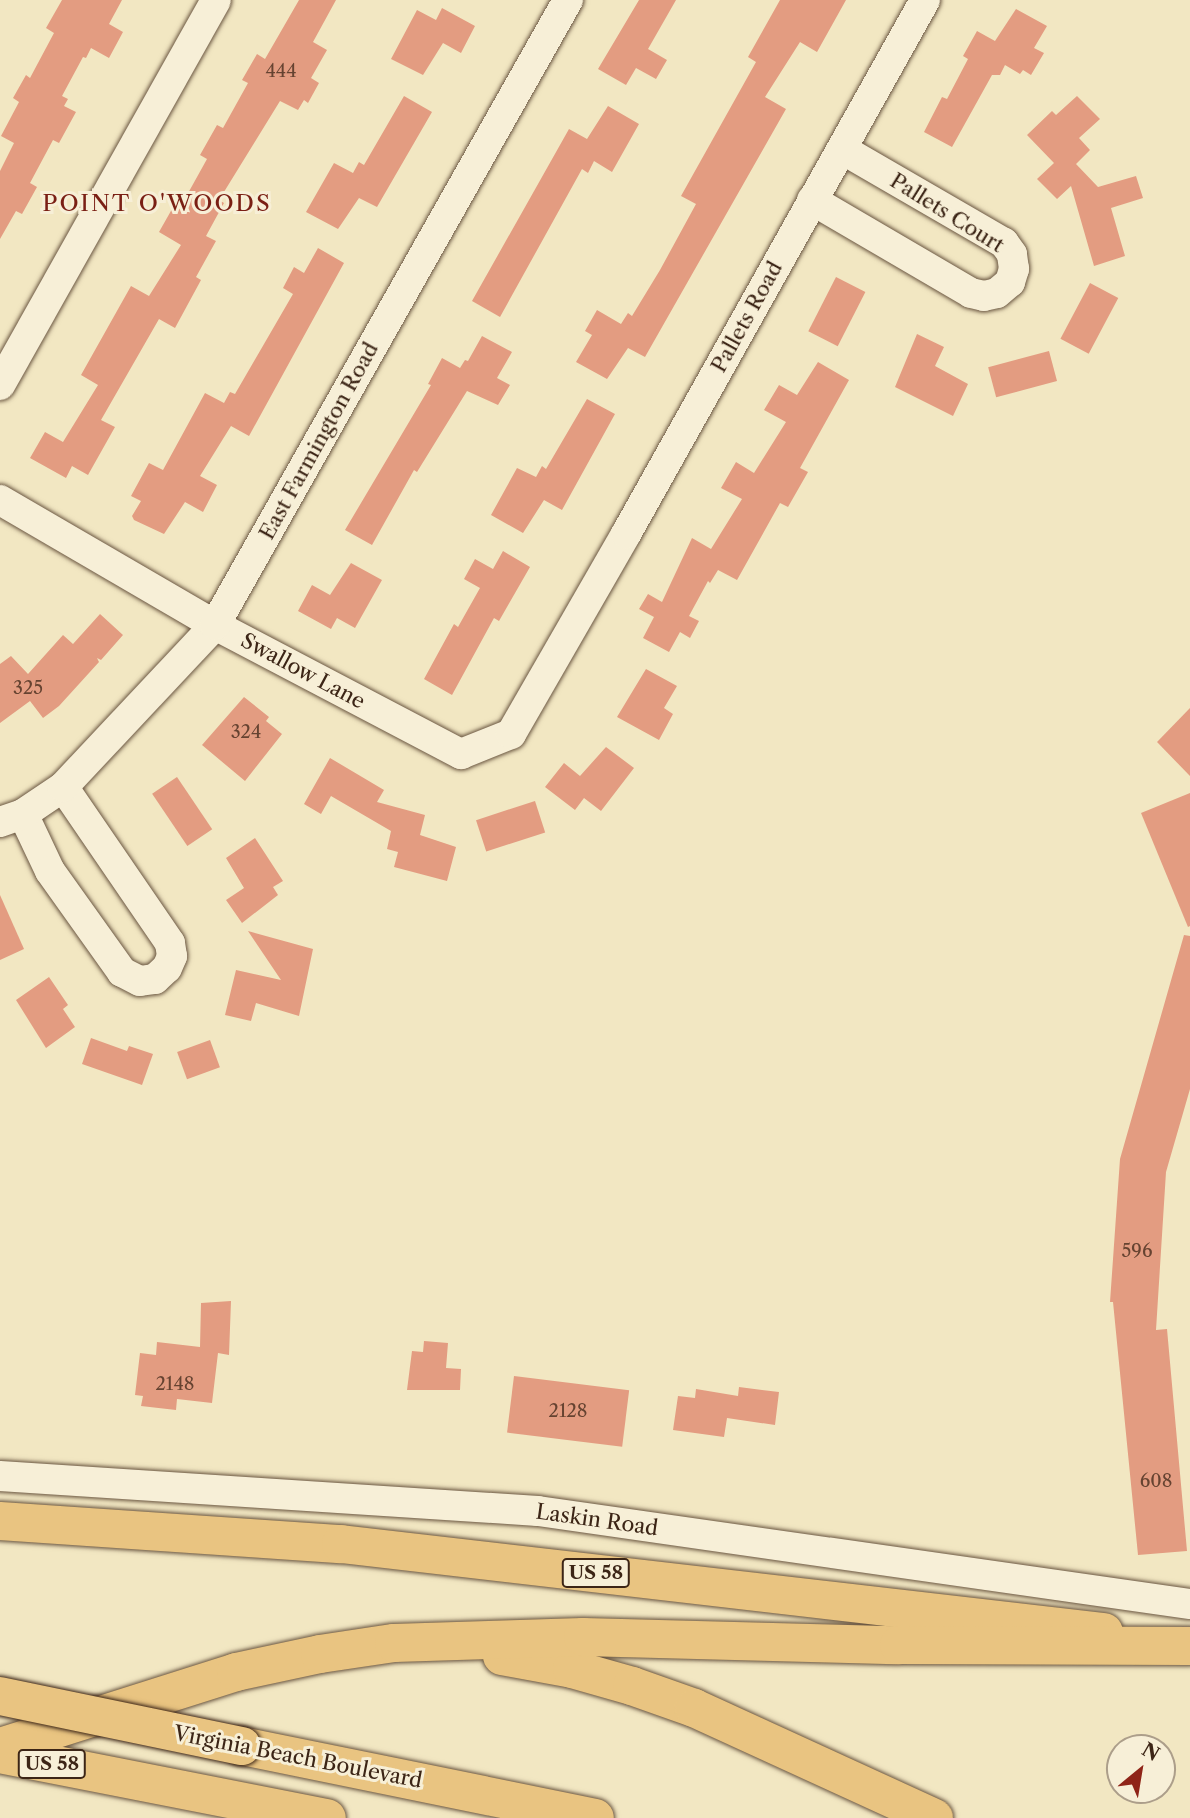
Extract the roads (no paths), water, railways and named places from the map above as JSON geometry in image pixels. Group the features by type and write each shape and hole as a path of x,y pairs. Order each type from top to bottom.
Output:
{"main road":[{"name":"US 58","path":"0,1521 341,1544 1190,1644"},
{"path":"0,1747 236,1672 320,1654 394,1643 583,1637 899,1645 1190,1644"},
{"path":"394,1643 526,1659 632,1686 721,1720 934,1818"},
{"name":"Virginia Beach Boulevard","path":"0,1696 595,1818"},
{"name":"US 58","path":"0,1754 104,1774 194,1818"},
{"path":"104,1774 327,1818"}],"street":[{"path":"0,385 216,0"},
{"name":"East Farmington Road","path":"11,818 63,788 215,625 568,0"},
{"name":"Pallets Road","path":"569,634 925,0"},
{"name":"Pallets Court","path":"812,200 971,293 984,296 998,293 1010,282 1014,270 1012,254 1004,243 842,149"},
{"name":"Swallow Lane","path":"0,500 215,625 461,754 510,734 569,634"},
{"path":"11,818 122,972 140,981 155,979 167,968 172,956 170,943 63,788"},
{"name":"Laskin Road","path":"0,1476 538,1511 1190,1604"}],"district":[{"name":"POINT O'WOODS","path":"157,203"}]}
